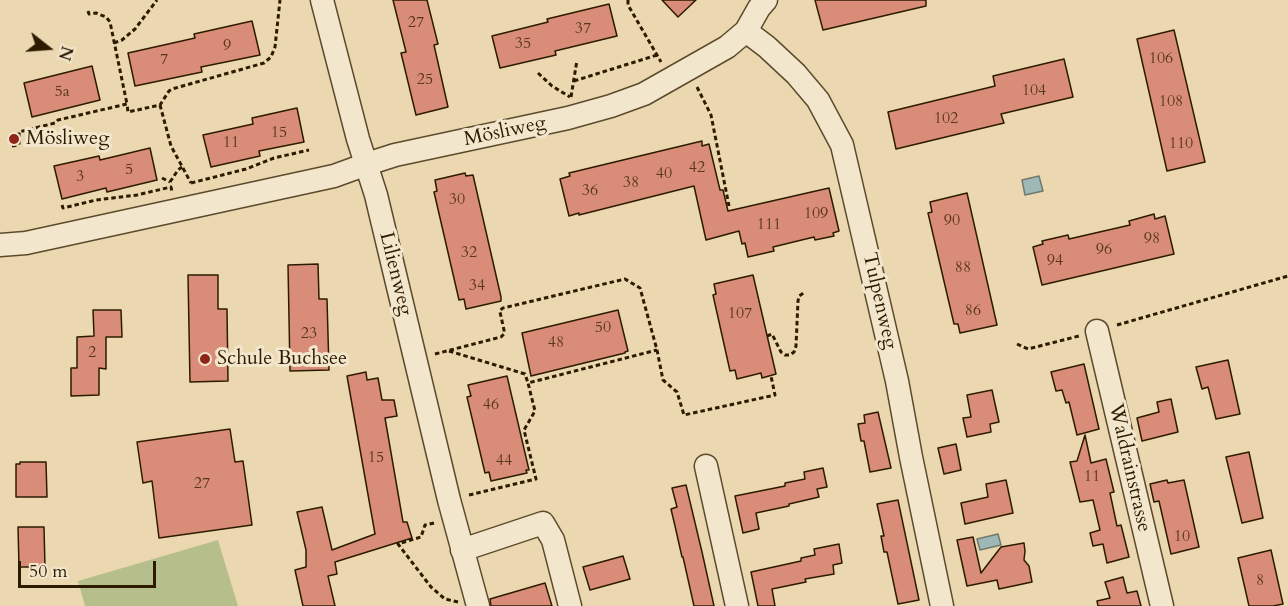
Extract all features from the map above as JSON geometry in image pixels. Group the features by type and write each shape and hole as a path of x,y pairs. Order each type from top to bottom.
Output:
{"street":[{"name":"Lilienweg","path":"322,0 356,130 376,195 462,550 470,605"},
{"name":"Mösliweg","path":"0,245 26,243 334,176 394,155 611,106 644,94 727,47 746,31 766,0"},
{"name":"Tulpenweg","path":"746,31 796,74 818,100 842,146 897,381 942,606"},
{"name":"Waldrainstrasse","path":"1097,331 1162,606"},
{"path":"706,466 737,606"},
{"path":"462,550 543,523 553,540 570,606"}],"path":[{"path":"114,43 122,40 135,29 156,0"},
{"path":"88,11 89,14 96,13 106,17 110,22 128,112 160,105 172,89 264,63 271,57 275,47 280,0"},
{"path":"628,0 628,5 657,55 680,74 711,115 729,206"},
{"path":"574,81 657,55"},
{"path":"538,73 552,86 571,98 577,60"},
{"path":"12,146 19,145 19,132 55,123 58,120 127,104"},
{"path":"160,105 171,146 191,183 186,208"},
{"path":"191,183 309,150"},
{"path":"62,205 63,208 96,200 137,195 170,184 182,167"},
{"path":"162,178 170,184 186,208"},
{"path":"1017,344 1028,349 1288,276"},
{"path":"415,358 501,337 504,330 500,310 503,308 626,279 640,288 663,380 677,392 684,415 775,394 771,376"},
{"path":"767,336 772,334 785,355 794,352 798,301 799,296 805,292"},
{"path":"528,383 657,350"},
{"path":"447,351 525,374 535,411 524,430 536,479 451,509 425,525 421,537 398,544 430,587 445,599 470,605"}],"green space":[{"path":"218,540 238,606 85,606 78,581"}],"water":[{"path":"1039,176 1043,191 1025,195 1022,180"},
{"path":"998,534 1001,545 980,550 977,539"}],"building":[{"path":"393,0 427,0 438,44 434,45 448,107 416,115 401,53 406,52"},
{"path":"662,0 696,0 678,17"},
{"path":"815,0 926,0 926,6 823,30"},
{"path":"609,4 617,36 555,51 556,55 500,68 492,36 548,22 547,19"},
{"path":"252,21 260,55 201,67 202,72 135,86 128,53 195,38 194,34"},
{"path":"1174,30 1205,162 1167,171 1137,39"},
{"path":"1064,59 1073,97 1001,114 1004,123 896,149 888,112 995,86 993,76"},
{"path":"92,66 100,100 32,117 24,83"},
{"path":"297,108 304,142 259,151 260,156 211,167 203,135 253,124 252,118"},
{"path":"702,141 702,146 709,144 720,190 723,190 728,211 829,188 839,231 833,233 834,236 815,240 814,237 773,247 774,251 748,257 739,231 706,240 694,186 569,216 560,179 570,176 569,173"},
{"path":"150,148 157,180 107,192 106,188 62,199 54,166 99,156 100,160"},
{"path":"465,173 466,176 473,175 501,297 501,301 466,309 464,299 459,300 434,192 437,191 435,180"},
{"path":"967,193 997,325 960,333 958,324 954,324 928,213 932,212 930,202"},
{"path":"1154,214 1155,219 1165,216 1174,254 1042,285 1033,247 1043,244 1042,241 1068,235 1069,239 1130,225 1129,221"},
{"path":"318,264 319,299 327,299 329,370 290,371 288,265"},
{"path":"188,275 218,275 218,309 227,309 228,381 190,382"},
{"path":"753,275 776,374 762,378 761,373 737,379 735,370 730,371 713,295 716,294 714,284"},
{"path":"93,310 121,310 122,337 106,337 106,369 99,368 99,395 71,396 71,368 77,368 77,337 94,336"},
{"path":"618,310 628,351 531,376 522,333"},
{"path":"1228,360 1240,414 1216,419 1208,387 1202,389 1196,367"},
{"path":"1084,364 1099,429 1077,435 1069,402 1066,403 1062,390 1056,391 1051,372"},
{"path":"366,372 367,380 378,378 382,400 394,400 397,416 385,418 403,522 407,522 412,538 335,562 337,574 328,576 335,606 303,606 295,570 306,567 306,550 297,512 322,507 332,550 375,534 347,376"},
{"path":"507,376 529,470 526,470 527,473 491,481 489,472 485,473 467,397 471,396 468,385"},
{"path":"992,390 999,422 990,424 991,432 967,437 963,418 971,417 967,395"},
{"path":"1171,399 1178,432 1142,441 1137,418 1159,412 1157,402"},
{"path":"878,412 891,468 870,472 858,424 865,423 864,415"},
{"path":"230,429 235,462 243,461 252,525 159,538 152,481 143,483 137,442"},
{"path":"1085,435 1091,463 1106,459 1114,492 1110,493 1117,526 1121,525 1129,557 1107,563 1103,544 1093,546 1090,533 1100,530 1093,500 1080,502 1070,462 1077,461"},
{"path":"956,444 961,470 944,474 938,448"},
{"path":"1249,452 1263,518 1242,523 1226,457"},
{"path":"46,462 47,497 16,497 16,464"},
{"path":"823,468 827,487 817,489 819,497 756,513 759,529 743,533 735,496 785,486 785,483 805,479 804,472"},
{"path":"1006,480 1013,513 965,524 961,503 988,497 986,484"},
{"path":"1167,480 1168,483 1184,480 1199,547 1171,554 1159,501 1154,502 1150,484"},
{"path":"686,485 714,606 694,606 682,557 671,509 677,507 672,488"},
{"path":"898,500 919,600 898,604 887,552 884,552 881,536 884,536 877,504"},
{"path":"18,527 44,527 45,567 19,567"},
{"path":"973,537 981,573 1001,547 1024,543 1024,560 1029,566 1032,582 999,589 997,580 967,586 957,540"},
{"path":"839,544 842,563 833,565 834,574 805,579 806,582 772,589 775,606 758,606 751,572 801,561 801,558 815,555 814,549"},
{"path":"1271,550 1283,604 1249,606 1238,558"},
{"path":"623,556 630,579 590,590 583,567"},
{"path":"1123,577 1127,593 1137,591 1141,606 1098,606 1097,601 1110,598 1105,582"},
{"path":"545,583 552,606 491,606 490,599"}],"place":[{"name":"Mösliweg","path":"14,139"},
{"name":"Schule Buchsee","path":"205,359"}]}
